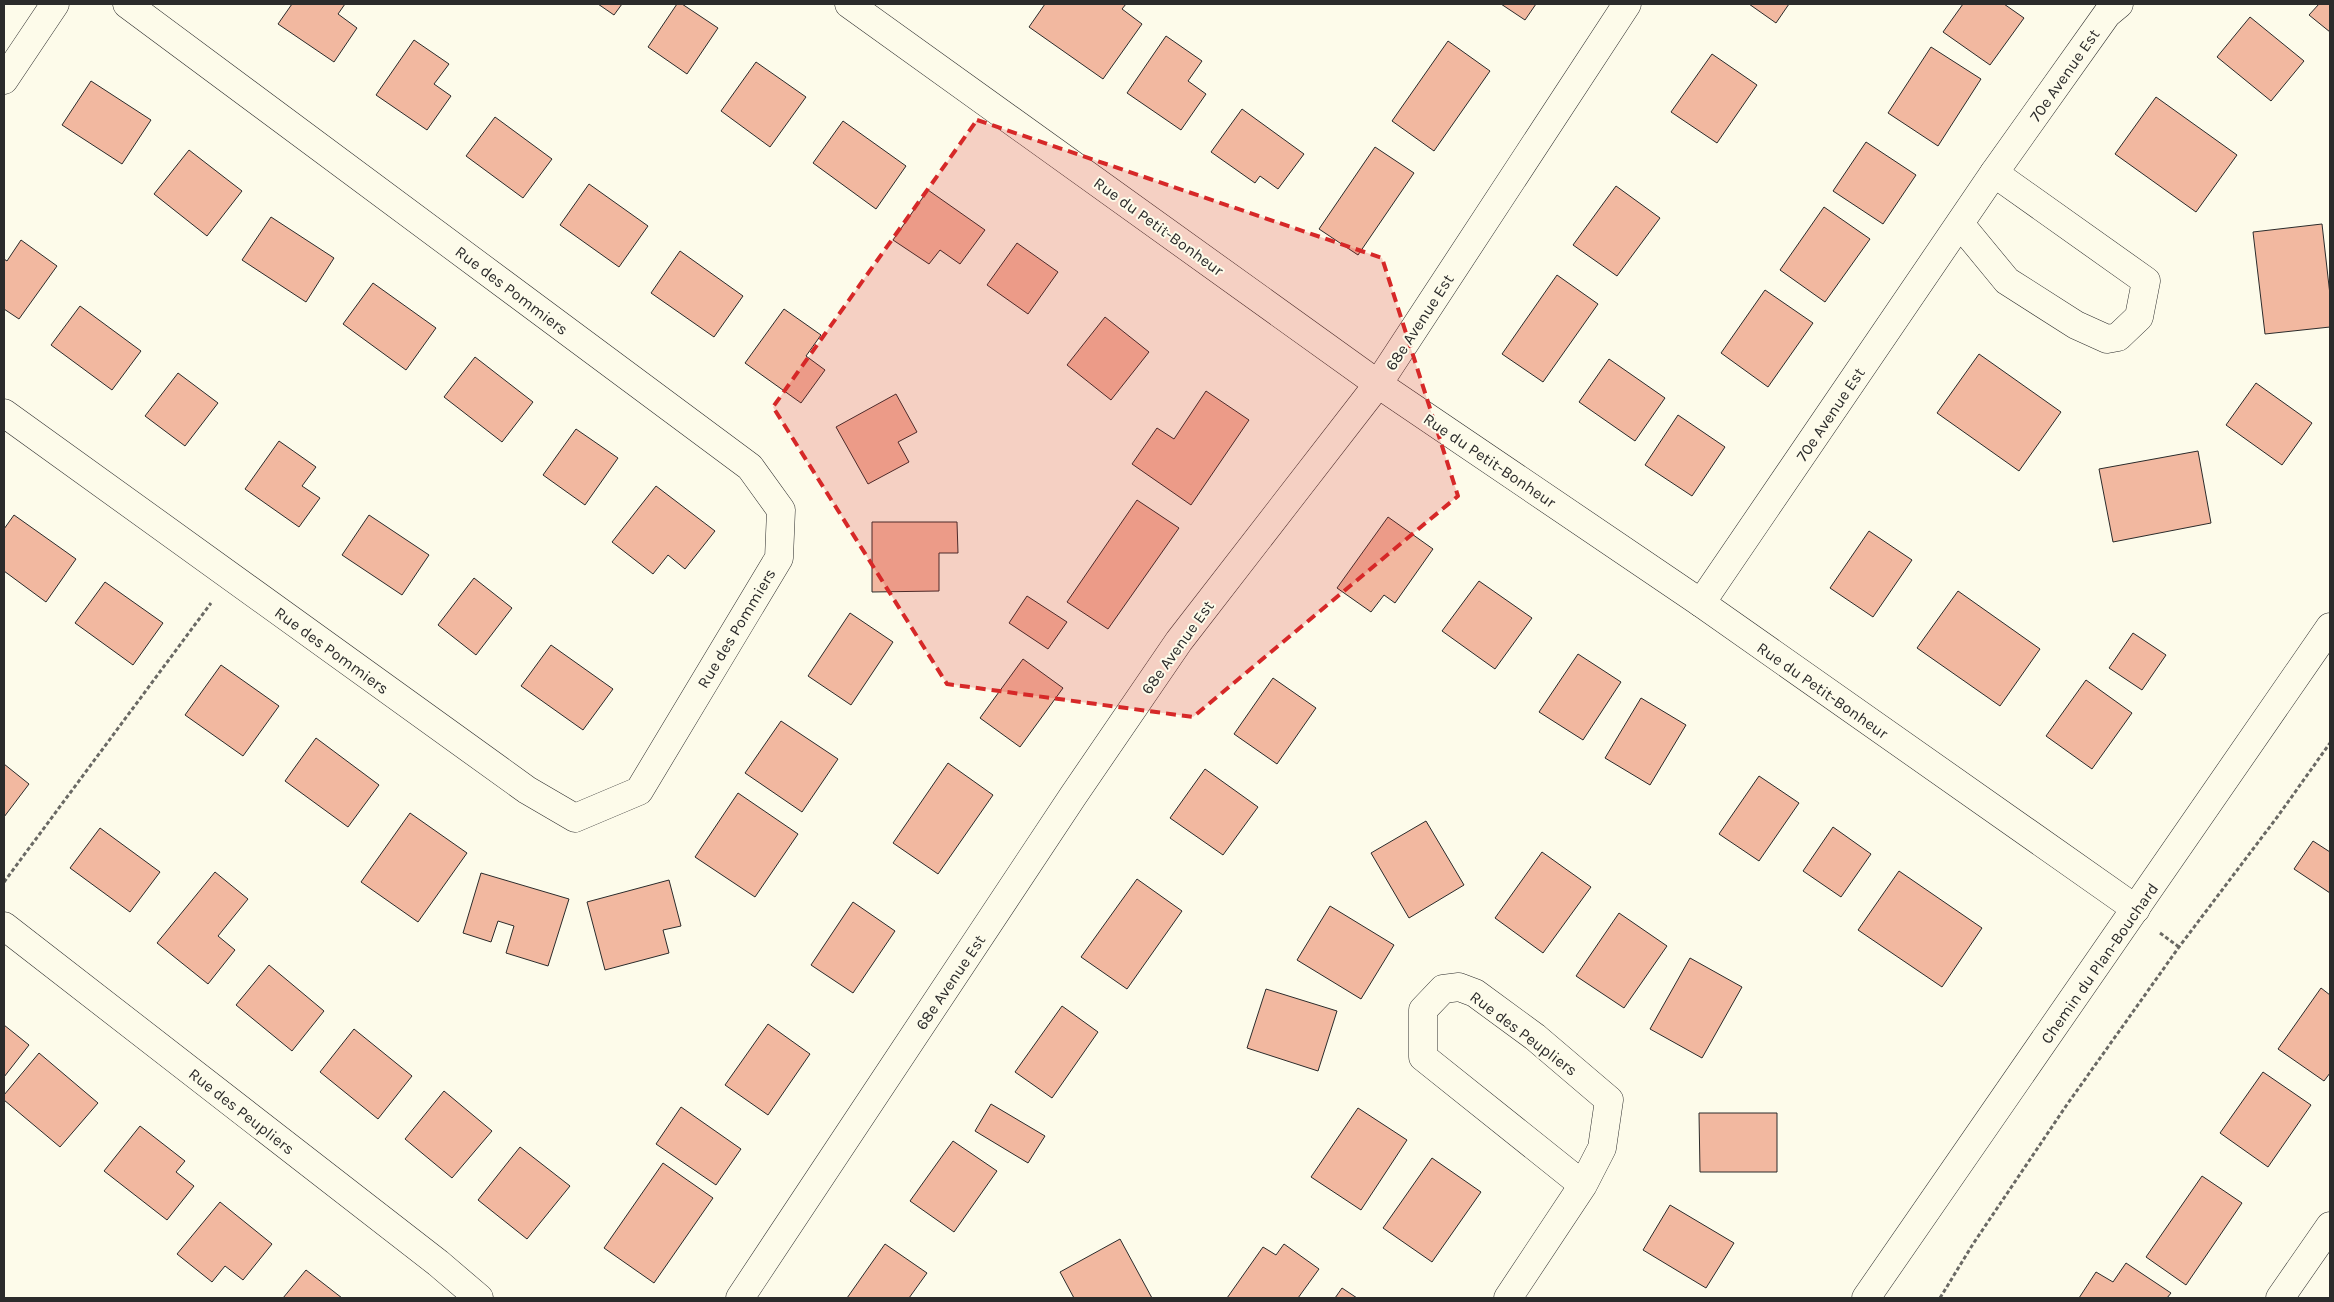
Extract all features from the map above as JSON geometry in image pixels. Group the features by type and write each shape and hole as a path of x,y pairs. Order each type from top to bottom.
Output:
{"street":[{"path":"4,80 55,4"},
{"name":"Rue des Pommiers","path":"4,413 527,790 574,818 639,791 779,558 781,510 750,466 127,4"},
{"name":"Rue du Petit-Bonheur","path":"848,4 1378,384 1701,604 2136,909"},
{"name":"68e Avenue Est","path":"740,1298 1073,796 1179,641 1378,384 1627,4"},
{"name":"70e Avenue Est","path":"1701,604 1994,173 2107,14 2119,4"},
{"path":"1960,224 2007,282 2076,324 2107,339 2118,337 2139,317 2146,281 1994,173"},
{"name":"Chemin du Plan-Bouchard","path":"1866,1298 2330,627"},
{"name":"Rue des Peupliers","path":"4,926 438,1263 479,1298"},
{"name":"Rue des Peupliers","path":"1508,1298 1583,1186 1602,1148 1609,1100 1534,1037 1475,993 1459,987 1443,989 1423,1010 1423,1057 1583,1186"},
{"path":"2280,1298 2330,1226"}],"path":[{"path":"4,882 231,577"},
{"path":"1940,1298 1973,1244 2060,1114 2179,947 2278,816 2330,743"},
{"path":"2163,936 2179,947"}],"highlighted area":[{"path":"977,120 1382,258 1458,496 1193,717 947,684 773,407"}],"building":[{"path":"292,4 345,4 338,14 357,28 334,62 278,24"},
{"path":"598,4 622,4 614,15"},
{"path":"677,4 682,4 718,28 687,74 648,47"},
{"path":"1045,4 1126,4 1122,9 1142,24 1103,79 1029,27"},
{"path":"1501,4 1536,4 1525,20"},
{"path":"1749,4 1789,4 1776,23"},
{"path":"1963,4 2004,4 2024,18 1990,65 1943,32"},
{"path":"2319,4 2330,4 2330,32 2309,15"},
{"path":"2250,17 2304,61 2271,101 2217,57"},
{"path":"1166,36 1202,61 1188,81 1206,94 1181,130 1127,93"},
{"path":"414,40 449,64 434,84 451,96 427,130 376,95"},
{"path":"1448,41 1490,71 1434,151 1392,121"},
{"path":"1931,47 1981,79 1938,146 1888,113"},
{"path":"1712,54 1757,85 1717,143 1671,112"},
{"path":"756,62 806,97 770,147 721,111"},
{"path":"91,81 151,120 122,164 62,125"},
{"path":"2156,97 2237,155 2196,212 2115,154"},
{"path":"1242,109 1304,154 1278,189 1260,176 1255,183 1211,152"},
{"path":"495,117 552,159 523,198 466,156"},
{"path":"843,121 906,166 876,209 813,163"},
{"path":"1866,142 1916,175 1883,224 1833,191"},
{"path":"1375,147 1414,173 1358,255 1319,229"},
{"path":"189,150 242,191 207,236 154,194"},
{"path":"589,184 648,226 619,267 560,225"},
{"path":"1616,186 1660,218 1617,276 1573,245"},
{"path":"928,190 985,230 960,264 940,250 929,264 893,240"},
{"path":"1824,207 1870,239 1825,302 1780,270"},
{"path":"271,217 334,258 306,302 242,260"},
{"path":"2322,224 2330,295 2330,327 2265,334 2253,232"},
{"path":"21,240 57,266 19,319 4,309 4,259 7,261"},
{"path":"1017,243 1058,272 1028,314 987,285"},
{"path":"680,251 743,296 714,337 651,293"},
{"path":"1557,275 1598,304 1543,382 1502,354"},
{"path":"373,283 436,328 406,370 343,324"},
{"path":"1765,290 1813,323 1768,387 1721,353"},
{"path":"80,306 141,351 112,390 51,345"},
{"path":"784,309 821,335 806,356 825,370 801,403 745,363"},
{"path":"1105,317 1149,352 1111,400 1067,365"},
{"path":"1979,354 2061,412 2019,471 1937,413"},
{"path":"475,357 533,402 502,442 444,397"},
{"path":"1609,359 1665,398 1635,441 1579,402"},
{"path":"178,373 218,403 185,446 145,416"},
{"path":"2256,383 2312,423 2282,465 2226,425"},
{"path":"1206,391 1249,420 1191,505 1132,464 1157,428 1174,439"},
{"path":"896,394 917,432 898,442 909,462 868,484 836,427"},
{"path":"1678,415 1725,447 1692,496 1645,465"},
{"path":"576,429 618,458 585,505 543,475"},
{"path":"279,441 316,467 302,486 320,498 299,527 245,489"},
{"path":"2198,451 2211,523 2113,542 2099,469"},
{"path":"656,486 715,531 685,569 668,555 653,574 612,542"},
{"path":"1137,500 1179,528 1108,629 1067,602"},
{"path":"14,515 76,559 46,602 4,571 4,529"},
{"path":"369,515 429,555 402,595 342,555"},
{"path":"1388,517 1433,549 1395,603 1384,595 1371,612 1337,588"},
{"path":"872,522 957,522 958,553 939,553 939,591 872,592"},
{"path":"1869,531 1912,560 1873,617 1830,588"},
{"path":"474,578 512,608 476,655 438,625"},
{"path":"1479,581 1532,618 1495,669 1442,631"},
{"path":"105,582 163,623 133,665 75,623"},
{"path":"1958,591 2040,649 2000,706 1917,648"},
{"path":"1027,596 1067,622 1048,649 1009,623"},
{"path":"850,613 893,642 851,705 808,676"},
{"path":"2133,633 2166,655 2142,690 2109,668"},
{"path":"551,645 613,689 583,730 521,686"},
{"path":"1578,654 1621,682 1583,740 1539,712"},
{"path":"1023,659 1063,688 1020,747 980,718"},
{"path":"221,665 279,706 243,756 185,715"},
{"path":"1273,678 1316,708 1277,764 1234,734"},
{"path":"2086,680 2132,713 2092,769 2046,736"},
{"path":"1641,698 1686,725 1650,785 1605,758"},
{"path":"781,721 838,759 802,812 745,773"},
{"path":"316,738 379,785 348,827 285,781"},
{"path":"948,763 993,795 938,874 893,843"},
{"path":"4,764 29,784 4,817"},
{"path":"1205,769 1258,807 1223,855 1170,818"},
{"path":"1759,776 1799,803 1759,861 1719,834"},
{"path":"738,793 798,834 755,897 695,857"},
{"path":"410,813 467,853 418,922 361,882"},
{"path":"1426,821 1464,885 1409,918 1371,853"},
{"path":"1833,827 1871,854 1841,897 1803,871"},
{"path":"100,828 160,872 130,912 70,868"},
{"path":"2313,841 2330,852 2330,893 2294,869"},
{"path":"1542,852 1591,887 1543,953 1495,918"},
{"path":"1899,871 1982,928 1942,987 1858,930"},
{"path":"215,872 248,899 218,936 235,950 208,984 157,943"},
{"path":"481,873 569,899 548,966 506,953 514,926 498,921 491,942 463,933"},
{"path":"1137,879 1182,911 1127,989 1081,957"},
{"path":"669,880 681,926 663,930 669,953 605,970 587,902"},
{"path":"853,902 895,931 853,993 811,965"},
{"path":"1330,906 1394,945 1361,999 1297,960"},
{"path":"1619,913 1667,946 1624,1008 1576,976"},
{"path":"1690,958 1742,987 1702,1058 1650,1029"},
{"path":"269,965 324,1011 292,1051 236,1005"},
{"path":"2321,988 2330,995 2330,1073 2324,1081 2278,1049"},
{"path":"1266,989 1337,1011 1318,1071 1247,1048"},
{"path":"1062,1006 1098,1032 1052,1098 1015,1072"},
{"path":"768,1024 810,1054 768,1115 725,1085"},
{"path":"4,1025 29,1045 4,1077"},
{"path":"354,1029 412,1076 378,1119 320,1072"},
{"path":"39,1053 98,1103 60,1147 4,1100 4,1095"},
{"path":"2263,1072 2311,1105 2268,1167 2220,1133"},
{"path":"444,1091 492,1131 452,1178 405,1139"},
{"path":"991,1104 1045,1136 1028,1163 975,1131"},
{"path":"681,1107 741,1149 716,1185 656,1144"},
{"path":"1358,1108 1407,1140 1361,1210 1311,1177"},
{"path":"1699,1113 1777,1113 1777,1172 1700,1172"},
{"path":"140,1126 185,1161 176,1172 194,1186 167,1220 104,1171"},
{"path":"953,1141 997,1171 954,1232 910,1201"},
{"path":"520,1147 570,1186 527,1239 478,1200"},
{"path":"1432,1158 1481,1192 1432,1262 1383,1228"},
{"path":"663,1163 713,1198 654,1283 604,1248"},
{"path":"2202,1176 2242,1203 2186,1285 2146,1257"},
{"path":"220,1202 272,1244 243,1280 225,1266 212,1282 177,1254"},
{"path":"1670,1205 1734,1243 1706,1288 1643,1250"},
{"path":"1120,1239 1152,1298 1074,1298 1060,1272"},
{"path":"885,1244 927,1273 909,1298 847,1298"},
{"path":"1284,1244 1319,1269 1298,1298 1227,1298 1263,1247 1276,1255"},
{"path":"2126,1263 2171,1293 2167,1298 2079,1298 2096,1272 2113,1282"},
{"path":"306,1270 342,1298 283,1298"},
{"path":"1342,1288 1357,1298 1335,1298"}]}
